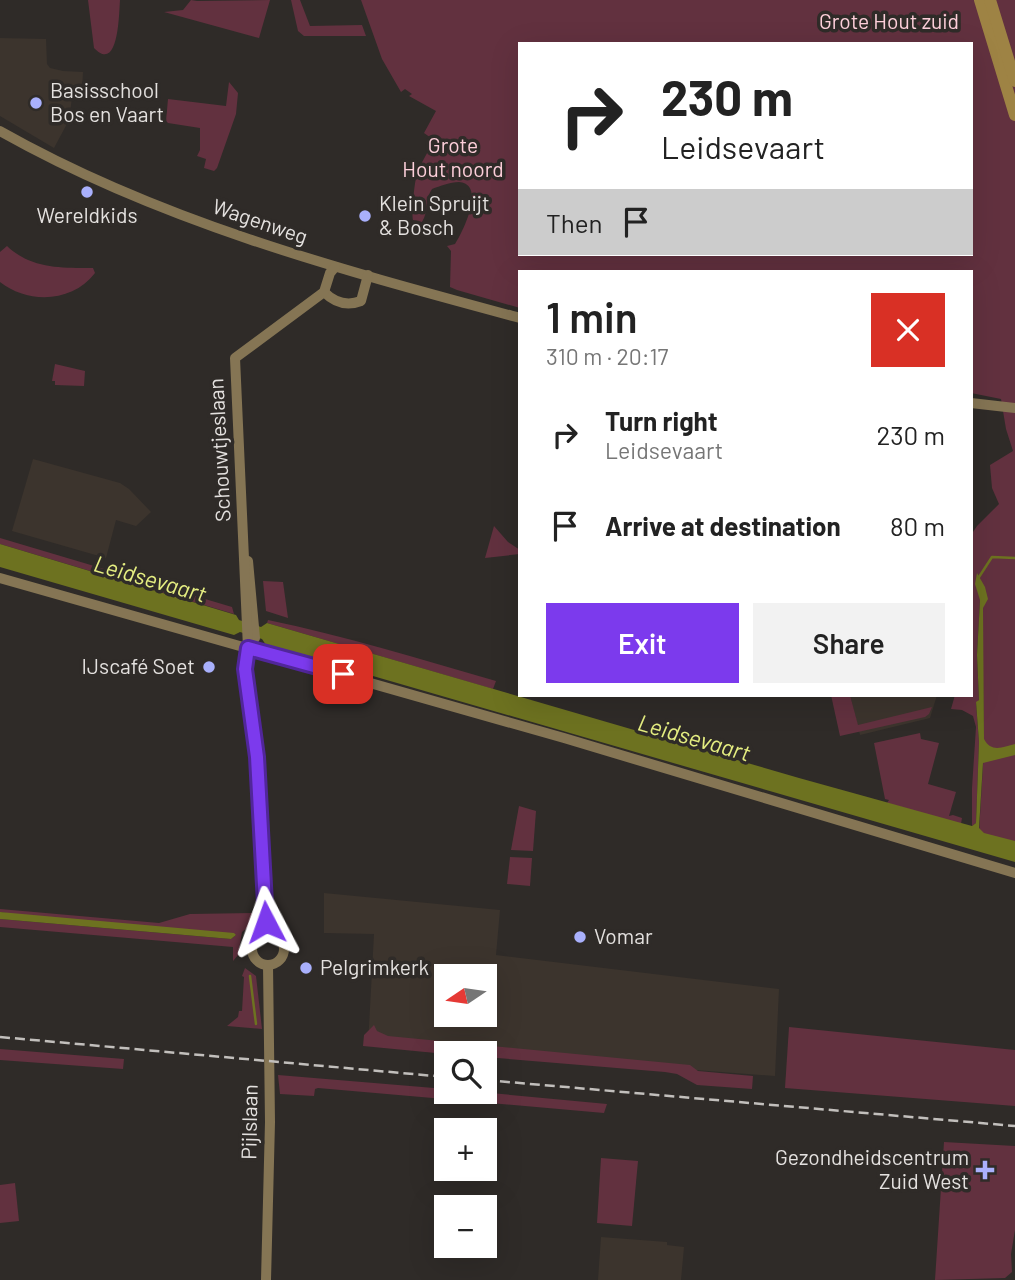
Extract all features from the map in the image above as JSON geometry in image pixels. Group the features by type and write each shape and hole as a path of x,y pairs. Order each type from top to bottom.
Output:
{"main road":[{"path":"980,0 1015,116"},
{"path":"990,0 1015,81"}],"street":[{"name":"Wagenweg","path":"0,131 80,173 158,206 335,267 518,317"},
{"path":"335,267 330,273 324,292 339,302 352,305 362,301 368,275"},
{"name":"Schouwtjeslaan","path":"250,642 250,620 243,576 244,541 235,358 324,292"},
{"path":"973,403 1015,408"},
{"path":"0,578 250,642 1015,873"},
{"path":"250,642 245,669 257,757 267,933"},
{"path":"267,933 276,936 284,948 279,960 268,965 257,960 253,952 255,939 267,933"},
{"name":"Pijlslaan","path":"266,1280 270,1122 268,965"}],"shaded area":[{"name":"Basisschool Bos en Vaart","path":"0,38 46,39 47,64 50,68 83,72 82,90 73,90 69,120 54,148 0,116"},
{"path":"33,459 120,483 151,512 136,526 116,520 106,558 12,531"},
{"path":"0,544 236,615 239,620 261,627 267,623 972,826 976,823 979,742 976,702 979,700 977,655 980,600 975,584 977,573 988,599 983,608 984,739 994,748 1015,744 1015,755 983,763 979,828 984,833 1015,841 1015,862 266,645 262,639 240,632 234,635 0,567"},
{"path":"850,697 936,697 930,718 860,735"},
{"path":"324,893 500,910 496,955 779,989 775,1076 497,1055 497,1041 434,1041 434,1050 368,1045 374,934 324,933"},
{"path":"0,912 236,935 231,939 0,919"},
{"path":"601,1237 667,1242 667,1245 684,1247 681,1280 598,1280"}],"green space":[{"path":"88,0 120,0 116,38 108,53 102,54 94,48"},
{"path":"191,0 270,0 259,38 164,12 183,10"},
{"path":"291,0 300,0 310,26 362,25 366,36 304,36 298,31"},
{"path":"361,0 1015,0 1015,843 979,833 984,748 980,601 977,655 979,700 976,703 979,742 976,823 972,826 976,727 973,716 962,710 951,709 954,697 973,697 973,532 999,504 992,488 990,465 1013,451 1001,399 973,393 973,270 518,270 518,307 457,290 450,287 451,251 447,246 455,244 463,230 470,210 471,191 467,185 459,182 432,189 422,222 413,220 418,170 434,140 424,133 436,111 409,96 412,94 405,89 401,92 382,59"},
{"path":"229,82 238,93 236,114 214,171 204,168 206,159 197,156 200,150 200,128 166,121 168,99 226,106"},
{"path":"7,246 16,254 37,263 58,267 93,268 95,273 85,283 62,295 36,297 23,294 0,282 0,252"},
{"path":"55,364 85,371 84,386 55,385 55,381 52,381"},
{"path":"494,526 518,549 518,554 485,558"},
{"path":"0,538 232,607 234,614 0,544"},
{"path":"263,581 283,582 288,618 266,611"},
{"path":"268,620 496,681 493,689 267,623"},
{"path":"831,697 851,697 858,725 932,707 925,717 840,736"},
{"path":"920,733 921,739 939,743 928,784 956,792 949,816 962,818 961,824 887,803 889,800 885,799 874,743"},
{"path":"519,806 536,811 533,851 511,850"},
{"path":"510,857 532,858 530,886 507,884"},
{"path":"0,909 159,923 190,914 253,913 257,915 257,920 242,932 238,955 233,961 233,947 0,927 0,919 231,939 236,935 13,914 0,912"},
{"path":"245,968 256,976 262,1029 227,1026 238,1017 239,1011 242,1011 242,976"},
{"path":"374,1025 377,1031 388,1036 440,1041 434,1041 434,1053 363,1046 364,1035"},
{"path":"789,1027 1015,1050 1015,1106 785,1088"},
{"path":"497,1046 690,1065 698,1071 753,1076 752,1089 697,1085 677,1074 497,1058"},
{"path":"0,1049 124,1059 123,1069 0,1060"},
{"path":"278,1075 434,1088 434,1098 318,1088 315,1089 314,1096 280,1094"},
{"path":"497,1094 607,1104 604,1113 497,1104"},
{"path":"944,1142 1015,1146 1012,1272 1005,1278 935,1280"},
{"path":"601,1158 638,1161 632,1226 597,1223"},
{"path":"15,1183 19,1221 0,1223 0,1185"}],"waterway":[{"path":"979,577 992,557 1015,558"},
{"path":"250,976 256,1024"}],"railway":[{"path":"0,1037 434,1076"},
{"path":"497,1081 1015,1126"}],"place":[{"name":"Basisschool Bos en Vaart","path":"36,103"},
{"name":"Wereldkids","path":"87,192"},
{"name":"Klein Spruijt & Bosch","path":"365,216"},
{"name":"IJscafé Soet","path":"209,667"},
{"name":"Vomar","path":"580,937"},
{"name":"Pelgrimkerk","path":"306,968"},
{"name":"Gezondheidscentrum Zuid West","path":"985,1170"}],"route":[{"path":"266,922 257,757 245,669 248,648 343,674"}],"park label":[{"name":"Grote Hout zuid","path":"889,22"},
{"name":"Grote Hout noord","path":"453,158"}],"water label":[{"name":"Leidsevaart","path":"150,579"},
{"name":"Leidsevaart","path":"694,738"}]}
